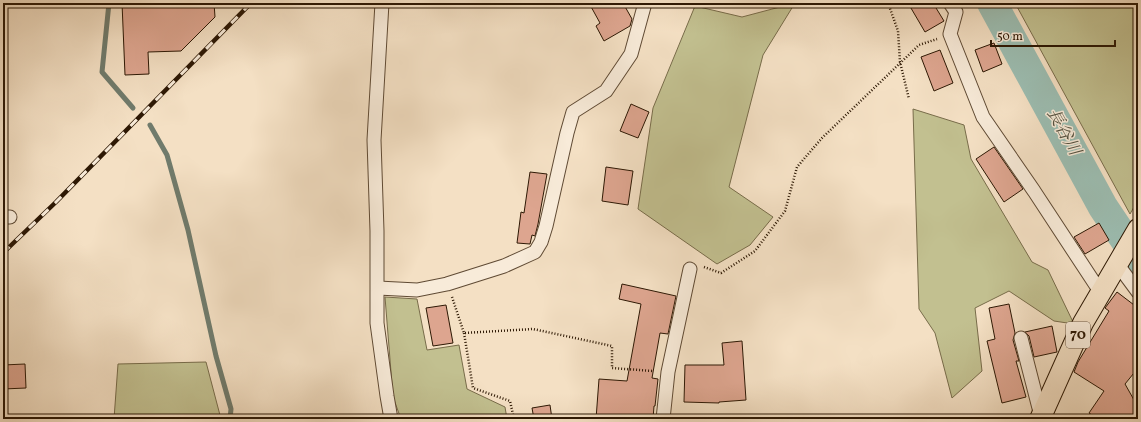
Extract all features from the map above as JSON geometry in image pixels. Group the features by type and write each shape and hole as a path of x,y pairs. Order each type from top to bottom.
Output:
{"main road":[{"name":"70","path":"1040,418 1083,323 1138,229"}],"street":[{"path":"382,3 374,140 378,288 377,323 391,419"},
{"path":"378,288 417,290 447,284 504,266 535,252 541,242 546,226 573,112 606,91 631,54 645,3"},
{"path":"950,3 956,12 950,34 983,117 1101,293"},
{"path":"1120,260 1138,292"},
{"path":"663,419 668,372 696,268"},
{"path":"1021,338 1040,418"}],"path":[{"path":"888,3 898,31 900,62 909,99"},
{"path":"696,268 721,272 755,251 785,211 797,167 822,138 919,45 950,34"},
{"path":"447,284 464,333 473,388 510,401 514,419"},
{"path":"464,333 533,328 612,346 612,368 668,372"}],"shaded area":[{"path":"795,3 763,55 729,187 773,217 750,245 717,264 638,209 653,108 695,6 742,17"},
{"path":"1015,3 1138,3 1138,200 1130,214"},
{"path":"913,109 964,125 971,159 1032,262 1048,270 1074,324 1054,321 1009,291 975,308 982,371 952,398 935,333 919,309"},
{"path":"385,297 417,299 427,350 459,345 467,389 505,407 507,419 401,419 393,397"},
{"path":"206,362 221,419 114,419 118,364"}],"building":[{"path":"122,3 214,3 215,17 181,51 148,52 149,74 125,75"},
{"path":"589,3 623,3 632,19 630,26 604,41 596,26 600,23"},
{"path":"908,3 933,3 944,21 925,32"},
{"path":"994,43 1002,64 983,72 975,50"},
{"path":"940,50 953,83 934,91 921,57"},
{"path":"631,104 649,112 638,138 620,131"},
{"path":"994,147 1023,189 1004,202 976,159"},
{"path":"606,167 633,171 628,205 602,201"},
{"path":"530,172 547,174 538,224 535,236 532,235 530,244 517,243 521,212 524,213"},
{"path":"1099,223 1109,240 1085,254 1074,237"},
{"path":"622,284 676,296 668,334 660,333 652,378 658,379 653,419 596,419 599,379 627,381 641,304 619,299"},
{"path":"1117,292 1138,308 1138,368 1125,384 1138,407 1138,414 1130,419 1098,419 1089,413 1104,391 1074,372 1078,362 1109,311 1105,308"},
{"path":"1009,304 1015,333 1013,340 1019,361 1016,361 1026,397 1002,403 987,341 995,339 989,308"},
{"path":"446,305 453,343 433,346 426,308"},
{"path":"1052,326 1057,352 1034,357 1029,336 1025,332"},
{"path":"742,341 746,400 719,403 684,402 685,365 724,365 722,343"},
{"path":"25,364 26,388 3,389 3,365"},
{"path":"550,405 552,419 534,419 532,408"}],"waterway":[{"path":"109,3 102,72 133,108"},
{"name":"長谷川","path":"992,3 1103,207 1138,259"},
{"path":"150,125 167,155 188,230 216,356 231,409 230,419"}],"railway":[{"path":"3,253 56,202 251,3"}]}
